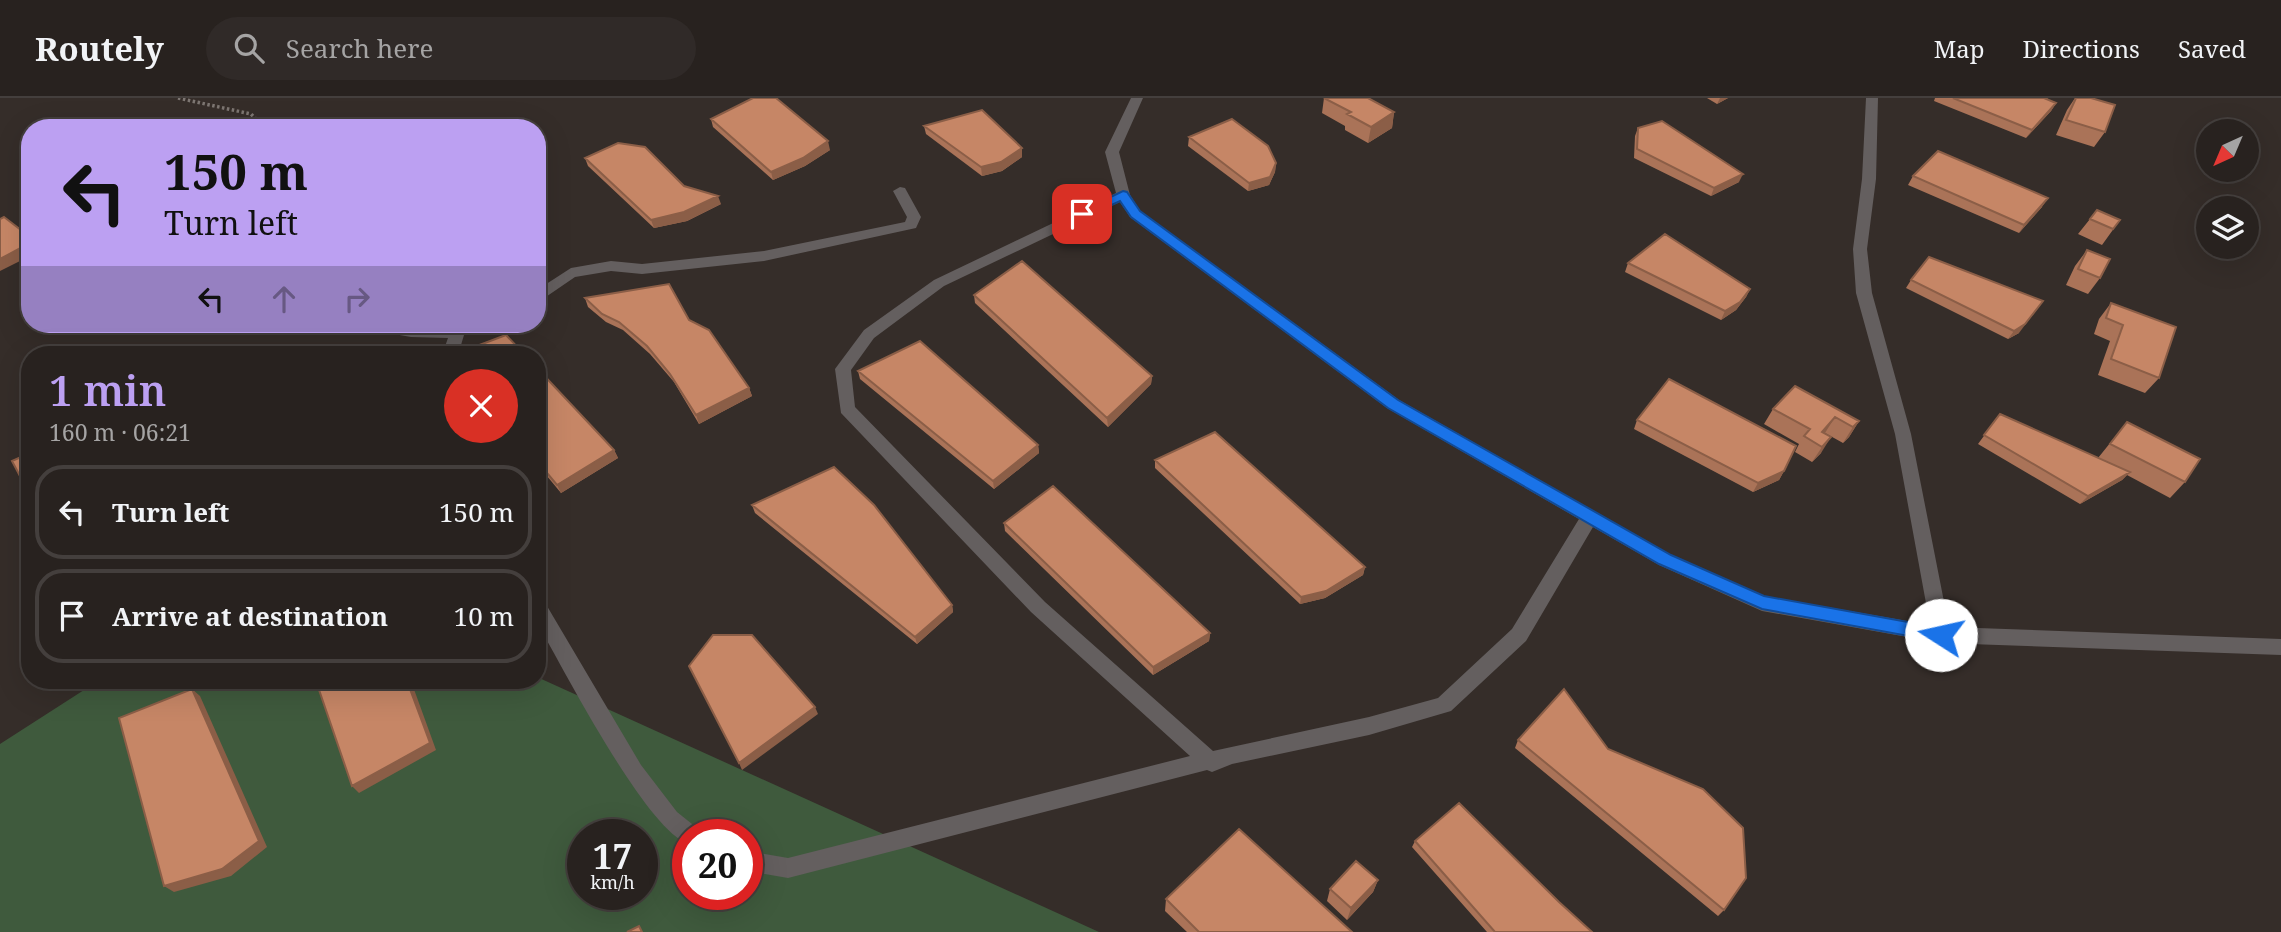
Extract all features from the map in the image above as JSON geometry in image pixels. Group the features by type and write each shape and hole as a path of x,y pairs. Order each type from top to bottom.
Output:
{"lane":[{"path":"1137,98 1112,152 1123,195 1135,214 1393,404 1665,559 1762,603 1941,635 2281,647"},
{"path":"1872,98 1869,179 1860,249 1864,293 1903,434 1941,635"},
{"path":"546,291 571,273 611,267 642,269 750,258 911,225 914,218 900,191"},
{"path":"1123,195 939,283 906,305 869,334 843,369 847,409 1038,607 1212,763"},
{"path":"406,333 457,333 453,346"},
{"path":"763,864 788,868 1212,763 1232,755 1369,726 1444,705 1519,635 1589,518"},
{"path":"546,621 634,771 672,821"}],"path":[{"path":"178,98 251,114 256,119"}],"green space":[{"path":"546,681 1099,932 0,932 0,744 86,689 546,689"}],"building":[{"path":"753,98 776,98 828,141 803,158 771,172 711,119"},
{"path":"1324,98 1368,98 1394,112 1371,127 1347,114 1351,112"},
{"path":"1953,98 2044,98 2056,103 2032,130"},
{"path":"2076,98 2091,98 2115,105 2105,132 2066,120"},
{"path":"982,110 1022,148 1001,162 981,167 924,126"},
{"path":"1232,119 1268,146 1276,163 1270,177 1249,183 1189,137"},
{"path":"1662,121 1743,174 1714,188 1637,149 1638,128"},
{"path":"618,143 645,147 684,186 718,196 684,212 651,220 585,158"},
{"path":"1938,151 2048,198 2024,225 1913,176"},
{"path":"2097,210 2120,220 2113,229 2090,219"},
{"path":"4,217 21,230 21,248 0,259 0,219"},
{"path":"1665,234 1750,289 1740,302 1725,311 1628,263"},
{"path":"2087,250 2110,259 2100,278 2078,269"},
{"path":"1929,257 2043,301 2025,324 2014,331 1911,280"},
{"path":"1022,261 1152,376 1107,418 974,295"},
{"path":"669,284 689,320 709,330 749,388 696,415 670,374 647,346 619,322 602,314 585,298"},
{"path":"2111,303 2176,327 2159,378 2111,359 2123,325 2106,318"},
{"path":"506,335 516,346 477,346"},
{"path":"920,341 1038,445 993,481 858,371"},
{"path":"546,378 614,450 557,485 546,472"},
{"path":"1669,379 1796,446 1784,471 1758,483 1637,420"},
{"path":"1795,386 1859,421 1853,427 1835,417 1822,432 1831,437 1822,447 1804,436 1810,429 1773,409"},
{"path":"2000,414 2130,472 2088,496 1984,435"},
{"path":"2127,422 2200,459 2185,482 2110,444"},
{"path":"1215,432 1365,567 1326,591 1301,597 1155,460"},
{"path":"21,457 21,478 12,461"},
{"path":"834,467 874,505 952,605 915,637 752,505"},
{"path":"1053,486 1210,633 1153,667 1004,523"},
{"path":"713,635 752,635 815,707 739,763 689,666"},
{"path":"192,689 259,841 222,869 164,886 119,718"},
{"path":"319,689 410,689 430,743 352,786"},
{"path":"1564,689 1608,749 1703,789 1743,828 1746,878 1724,910 1518,740"},
{"path":"1459,803 1592,932 1495,932 1415,841"},
{"path":"1239,829 1352,932 1199,932 1166,899"},
{"path":"1356,861 1378,880 1351,908 1330,889"},
{"path":"639,926 642,932 627,932"}],"route":[{"path":"1082,214 1123,195 1135,214 1393,404 1665,559 1762,603 1941,635"}]}
